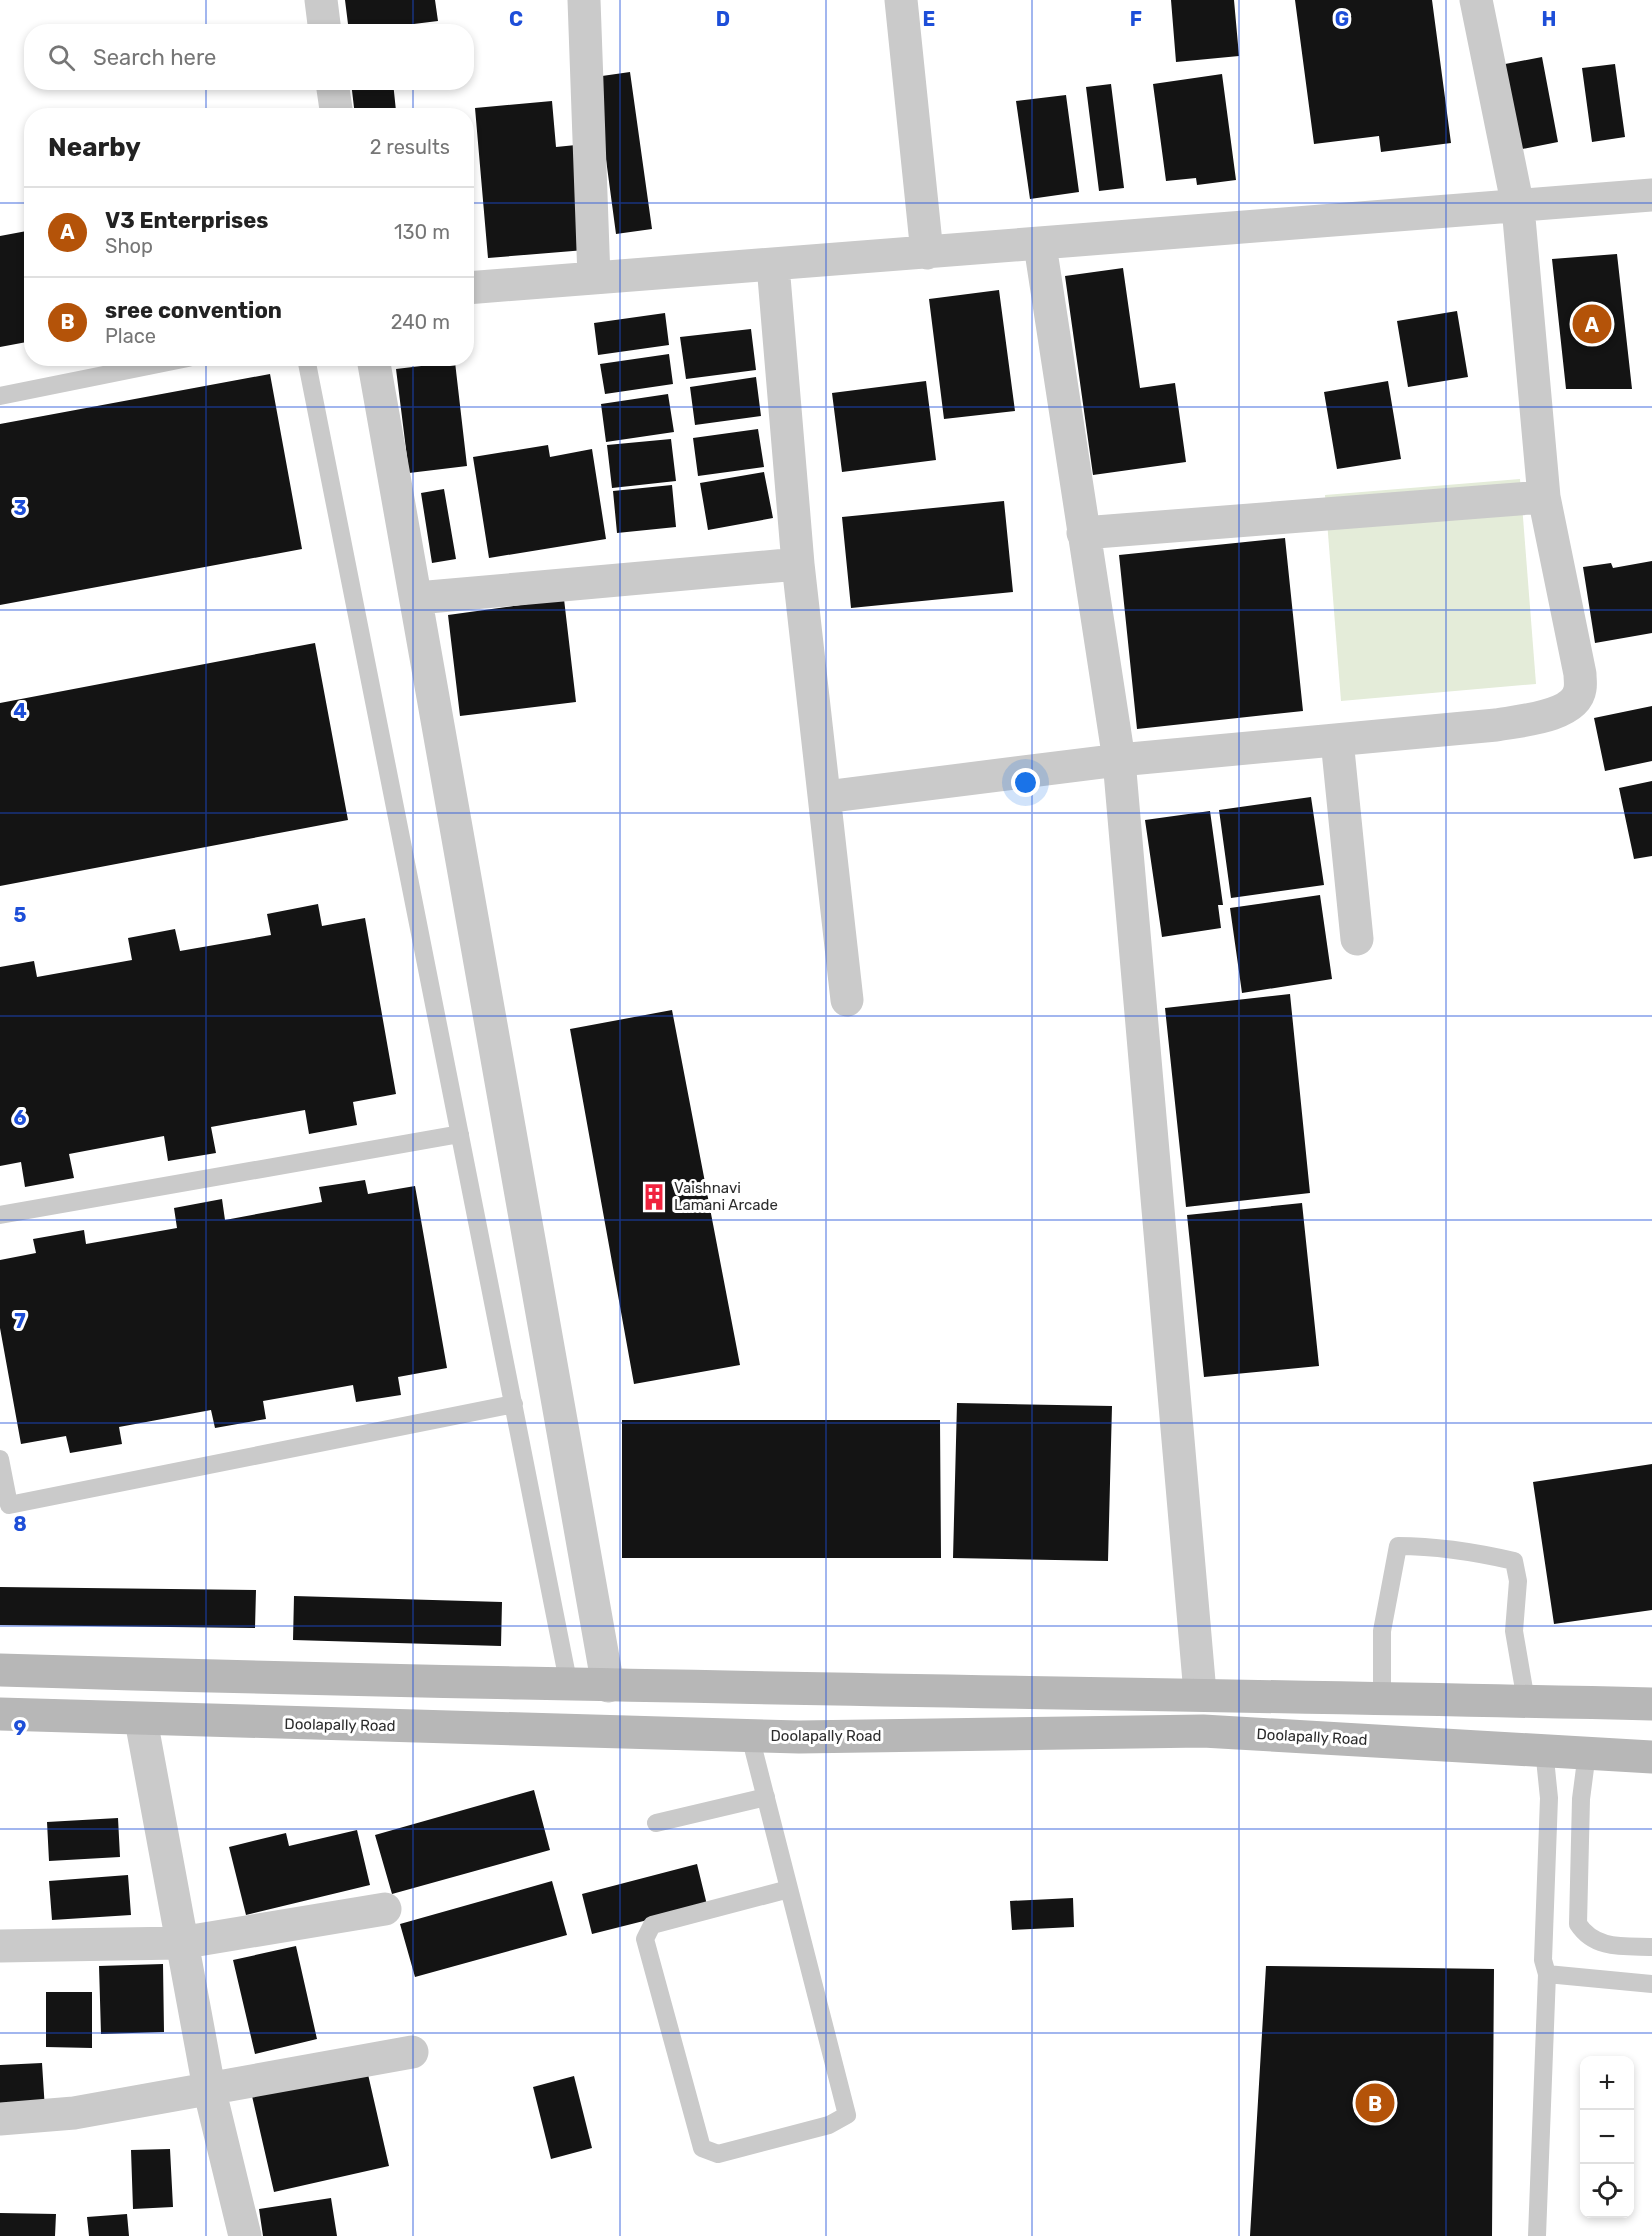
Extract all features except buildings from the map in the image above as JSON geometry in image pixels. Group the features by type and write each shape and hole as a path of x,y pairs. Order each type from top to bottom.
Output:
{"main road":[{"path":"0,1670 569,1686 1200,1694 1652,1704"},
{"name":"Doolapally Road","path":"0,1714 141,1720 750,1736 1203,1731 1652,1756"}],"street":[{"path":"321,0 324,24"},
{"path":"584,0 594,279"},
{"path":"901,0 927,253"},
{"path":"825,797 1119,760 1496,725 1544,717 1572,702 1580,690 1580,674 1544,497 1518,207 1476,0"},
{"path":"333,90 336,108"},
{"path":"474,287 1040,245 1652,195"},
{"path":"1040,245 1119,760 1200,1694"},
{"path":"773,265 798,564 847,1000"},
{"path":"374,366 608,1686"},
{"path":"1083,533 1544,497"},
{"path":"417,598 798,564"},
{"path":"1337,740 1357,939"},
{"path":"141,1720 180,1943 209,2088 245,2236"},
{"path":"0,1946 180,1943 385,1909"},
{"path":"0,2119 74,2113 412,2052"}],"lane":[{"path":"0,396 148,366"},
{"path":"308,366 569,1686"},
{"path":"0,1215 460,1134"},
{"path":"0,1459 9,1505 514,1404"},
{"path":"1382,1698 1382,1631 1398,1546 1415,1546 1472,1551 1514,1561 1518,1581 1514,1631 1526,1701"},
{"path":"750,1736 847,2115 829,2125 718,2154 702,2148 645,1940 652,1925 789,1889"},
{"path":"1537,2236 1547,1974 1543,1960 1549,1798 1544,1749"},
{"path":"1587,1753 1581,1799 1578,1924 1585,1935 1600,1944 1652,1947"},
{"path":"656,1823 766,1797"},
{"path":"1547,1974 1652,1984"}],"green space":[{"path":"1520,479 1536,684 1341,701 1325,495"}],"place":[{"name":"V3 Enterprises","path":"1592,324"},
{"name":"Vaishnavi Lamani Arcade","path":"654,1197"},
{"name":"sree convention","path":"1375,2103"}]}
